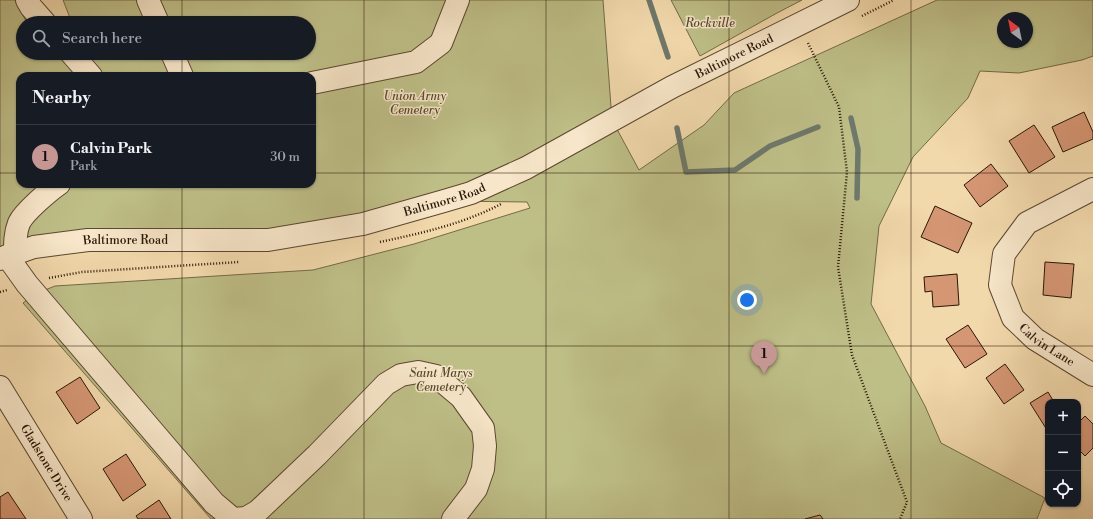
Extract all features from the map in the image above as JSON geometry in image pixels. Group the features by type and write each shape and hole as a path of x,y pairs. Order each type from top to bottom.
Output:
{"street":[{"path":"27,0 39,16"},
{"path":"148,0 155,16"},
{"path":"316,82 416,62 441,43 458,0"},
{"name":"Baltimore Road","path":"7,256 34,247 88,240 268,240 363,224 471,193 526,168 672,87 848,0"},
{"path":"77,60 88,72"},
{"path":"175,60 180,72"},
{"path":"53,188 45,194 20,221 7,256 27,284 113,386 214,503 233,519 246,518 258,511 317,455 386,384 401,375 418,372 436,376 461,397 483,428 485,446 482,468 476,489 454,519"},
{"name":"Calvin Lane","path":"1093,189 1027,223 1004,254 1000,285 1013,318 1035,339 1093,375"},
{"name":"Gladstone Drive","path":"0,387 81,519"}],"path":[{"path":"808,43 839,106 847,172 838,267 852,355 907,502 900,519"}],"green space":[{"path":"0,0 15,0 23,16 16,16 16,60 67,60 80,72 79,60 316,60 316,16 69,16 63,0 603,0 612,120 639,170 704,125 734,93 937,0 1093,0 1093,56 1082,60 1019,73 980,71 968,98 913,157 879,226 871,304 925,406 941,443 1045,498 1037,519 211,519 23,303 35,294 55,286 313,270 414,244 530,208 527,202 444,201 363,224 88,240 0,259"},
{"name":"Rockville","path":"671,0 802,0 700,56"}],"building":[{"path":"1084,112 1093,132 1093,139 1063,152 1052,127"},
{"path":"1034,125 1055,157 1029,173 1009,141"},
{"path":"991,164 1008,186 980,207 964,185"},
{"path":"935,206 972,223 958,253 921,237"},
{"path":"1045,262 1074,264 1071,298 1043,295"},
{"path":"957,274 959,305 933,307 932,291 925,292 924,277"},
{"path":"968,325 987,354 965,368 946,339"},
{"path":"1005,364 1024,390 1004,404 986,378"},
{"path":"80,377 100,408 77,424 56,392"},
{"path":"1048,392 1052,399 1045,399 1045,427 1030,403"},
{"path":"1085,416 1093,424 1093,448 1085,456 1081,452 1081,420"},
{"path":"126,454 146,485 123,501 103,469"},
{"path":"8,492 26,519 0,519 0,497"},
{"path":"159,500 171,519 138,519 136,516"},
{"path":"820,515 823,519 805,519"}],"waterway":[{"path":"649,0 668,57"},
{"path":"851,118 858,149 857,198"},
{"path":"677,128 686,172 735,170 770,146 818,127"}],"place":[{"name":"Calvin Park","path":"764,374"}],"park label":[{"name":"Union Army Cemetery","path":"415,103"},
{"name":"Saint Marys Cemetery","path":"441,380"}]}
